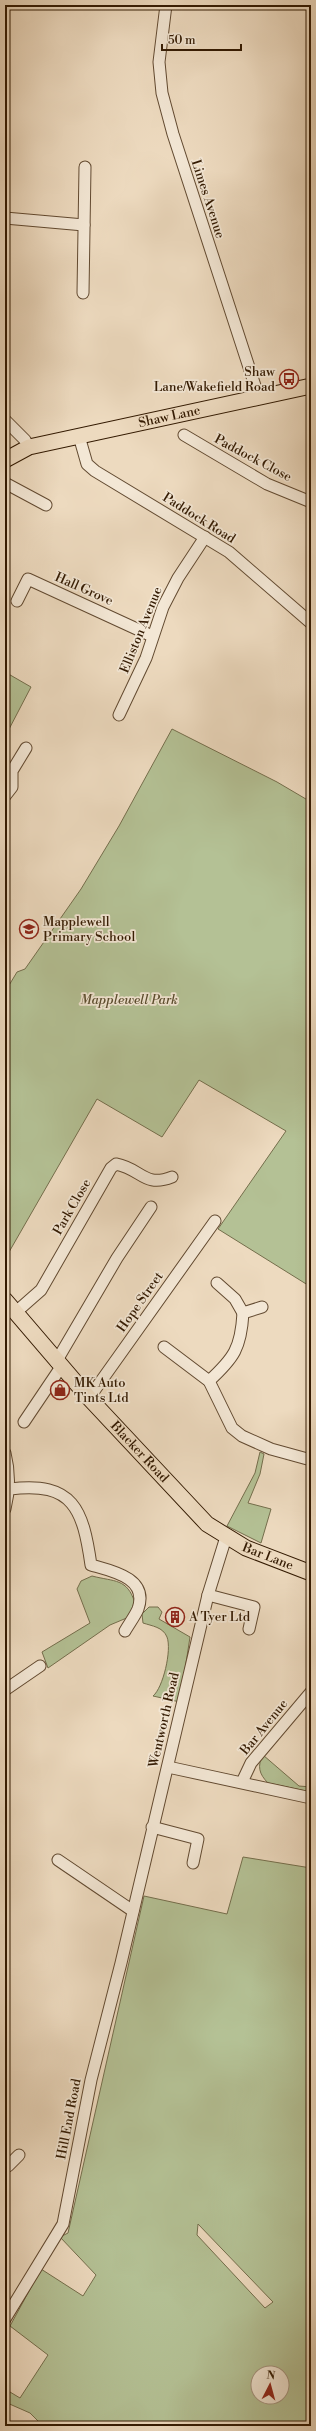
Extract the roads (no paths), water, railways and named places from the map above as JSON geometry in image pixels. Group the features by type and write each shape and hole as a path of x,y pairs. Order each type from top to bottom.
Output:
{"main road":[{"name":"Shaw Lane","path":"5,460 29,447 311,386"},
{"name":"Blacker Road","path":"5,1300 59,1365 196,1514 226,1537"},
{"name":"Bar Lane","path":"226,1537 246,1548 311,1573"}],"street":[{"name":"Limes Avenue","path":"166,5 159,62 162,93 173,134 259,398"},
{"path":"83,293 85,167"},
{"path":"5,218 84,225"},
{"path":"5,420 25,440 29,447"},
{"name":"Paddock Close","path":"184,435 267,484 311,502"},
{"name":"Paddock Road","path":"79,436 87,464 205,537 239,561 310,620"},
{"path":"5,482 46,505"},
{"name":"Elliston Avenue","path":"119,715 146,658 152,636 169,595 205,537"},
{"name":"Hall Grove","path":"17,601 28,579 152,636"},
{"path":"5,796 12,787 12,771 26,748"},
{"name":"Park Close","path":"16,1312 41,1290 111,1168 116,1164 123,1165 150,1181 159,1182 172,1177"},
{"path":"24,1422 59,1365 117,1258 151,1207"},
{"name":"Hope Street","path":"89,1398 215,1221"},
{"path":"209,1381 232,1359 242,1329 243,1313 235,1299 217,1283"},
{"path":"243,1313 262,1307"},
{"path":"164,1347 209,1381 232,1428 242,1436 271,1449 311,1460"},
{"path":"5,1453 9,1468 10,1489 5,1509"},
{"path":"10,1489 44,1489 56,1493 74,1506 85,1527 91,1565 123,1575 132,1580 137,1588 139,1599 138,1609 125,1631"},
{"name":"Wentworth Road","path":"133,1911 208,1595 226,1537"},
{"path":"208,1595 254,1607 249,1629"},
{"path":"5,1690 40,1666"},
{"name":"Bar Avenue","path":"242,1782 251,1763 311,1692"},
{"path":"168,1767 311,1798"},
{"path":"152,1827 198,1839 193,1863"},
{"path":"58,1860 133,1911"},
{"name":"Hill End Road","path":"5,2319 63,2224 91,2080 133,1911"},
{"path":"5,2166 8,2166 19,2155"}],"place":[{"name":"Shaw Lane/Wakefield Road","path":"289,379"},
{"name":"Mapplewell Primary School","path":"29,929"},
{"name":"MK Auto Tints Ltd","path":"60,1390"},
{"name":"A Tyer Ltd","path":"175,1617"}],"park label":[{"name":"Mapplewell Park","path":"129,1000"}]}
